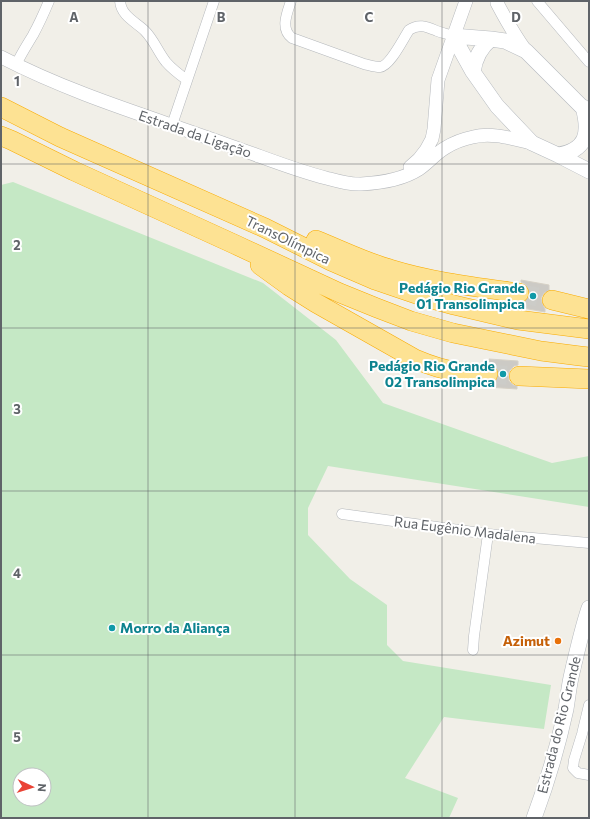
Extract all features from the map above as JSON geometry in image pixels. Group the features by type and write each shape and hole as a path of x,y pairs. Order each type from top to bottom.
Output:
{"highway":[{"name":"TransOlímpica","path":"1,107 60,137 265,228 331,261 375,280 425,297 518,320 589,329"},
{"name":"TransOlímpica","path":"1,136 340,293 411,321 453,333 505,344 589,357"},
{"path":"265,228 272,227 284,229 309,236 355,257 390,269 441,282 519,293"},
{"path":"234,244 258,264 289,286 328,310 415,359 450,370 488,374"},
{"path":"552,300 589,309"},
{"path":"519,376 589,379"}],"main road":[{"path":"453,36 504,41 526,51 586,111 588,125 585,139 576,150 558,155"},
{"path":"453,36 473,72 497,106 532,143 589,171"},
{"path":"473,72 479,54 486,43 491,39"},
{"name":"Estrada do Rio Grande","path":"534,818 545,790 566,708 582,628 589,608"}],"street":[{"path":"16,65 21,53 41,20 49,1"},
{"path":"120,1 122,9 126,14 145,32 175,71 187,80"},
{"path":"172,125 214,1"},
{"path":"291,1 285,22 286,30 292,38 373,67 381,67 386,65 409,30 417,26 424,26 453,36"},
{"path":"395,180 419,160 432,139 438,80 466,1"},
{"path":"537,1 589,62"},
{"path":"498,2 526,51"},
{"name":"Estrada da Ligação","path":"1,57 55,83 129,111 303,172 341,182 359,184 395,180 419,169 445,148 462,140 473,137 500,136 532,143"},
{"name":"Rua Eugênio Madalena","path":"342,514 488,534 589,543"},
{"path":"473,650 488,534"},
{"path":"589,705 586,735 574,760 573,768 578,773 589,775"}],"green space":[{"path":"13,182 263,283 336,340 383,403 552,463 589,456 589,507 328,466 308,508 308,535 350,579 387,605 387,645 403,661 551,685 544,729 444,717 405,778 458,798 449,818 1,818 1,185"}],"building":[{"name":"Pedágio Rio Grande 01 Transolimpica","path":"521,280 549,285 549,290 544,293 541,298 545,312 517,307 517,304 523,303 530,295 529,289 521,282"},
{"path":"489,359 518,361 518,365 514,366 510,370 508,375 509,381 513,385 517,386 517,389 487,387 487,385 493,384 497,381 499,375 495,365 489,363"}],"tunnel":[{"path":"519,293 552,300"},
{"path":"488,374 519,376"}],"place":[{"name":"Pedágio Rio Grande 01 Transolimpica","path":"533,296"},
{"name":"Pedágio Rio Grande 02 Transolimpica","path":"503,374"},
{"name":"Morro da Aliança","path":"112,628"},
{"name":"Azimut","path":"558,641"}]}
